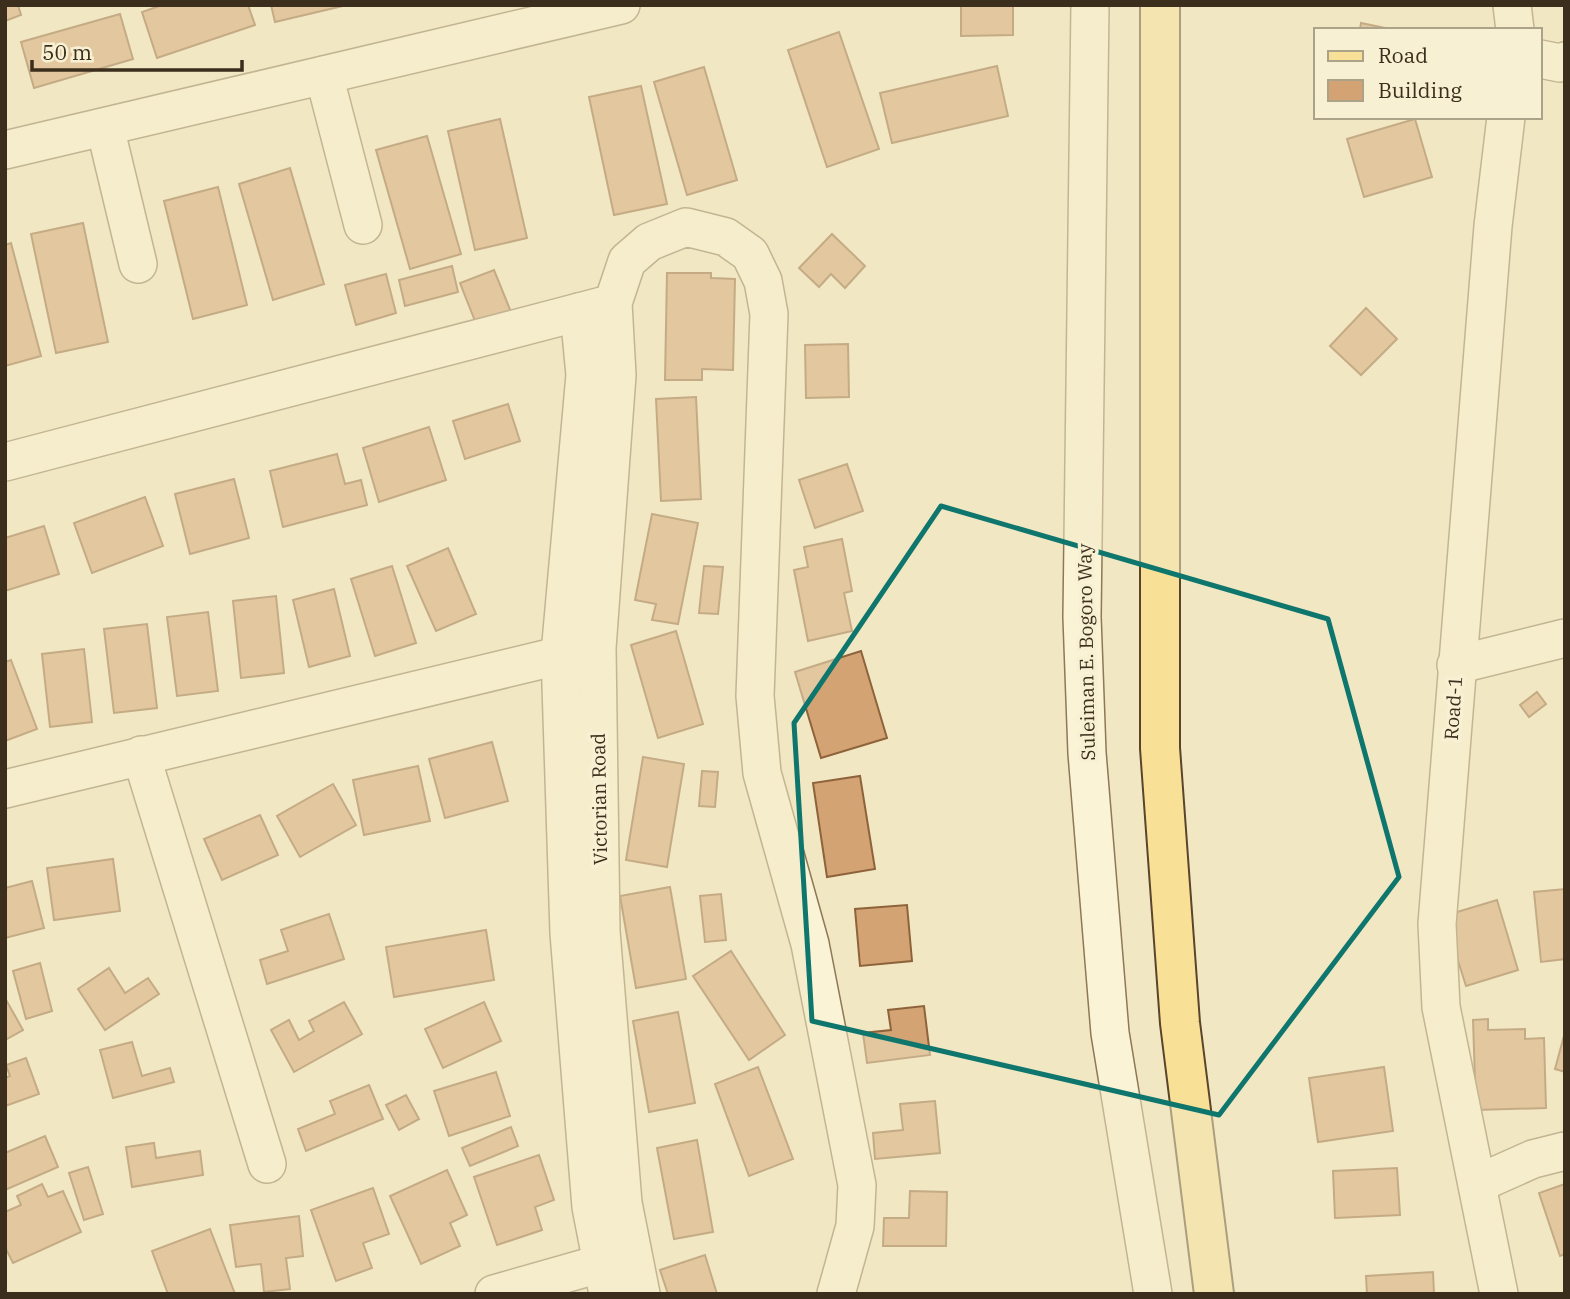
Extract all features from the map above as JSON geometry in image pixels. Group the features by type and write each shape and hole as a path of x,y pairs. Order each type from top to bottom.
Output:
{"main road":[{"path":"1160,5 1160,748 1180,1023 1214,1294"}],"street":[{"path":"5,150 584,10 621,5"},
{"name":"Suleiman E. Bogoro Way","path":"1090,5 1082,617 1087,753 1110,1033 1153,1294"},
{"path":"1512,5 1515,28"},
{"path":"1542,59 1560,63 1565,61"},
{"path":"324,75 363,225"},
{"name":"Road-1","path":"1499,1294 1441,1007 1437,924 1493,226 1506,119"},
{"path":"105,127 138,264"},
{"path":"5,462 596,308 626,261 649,242 686,227 726,237 750,254 763,281 769,314 755,696 762,773 810,944 857,1185 855,1226 836,1294"},
{"name":"Victorian Road","path":"596,308 617,375 597,648 601,931 623,1203 614,1271"},
{"name":"Victorian Road","path":"596,308 585,374 560,654 569,933 592,1207 614,1271 641,1294"},
{"path":"1456,665 1565,638"},
{"path":"5,789 560,654 597,648"},
{"path":"141,755 267,1164"},
{"path":"1477,1184 1533,1159 1565,1152"},
{"path":"494,1294 614,1271"}],"highlighted area":[{"path":"941,506 1328,619 1399,877 1219,1115 812,1021 794,723"}],"building":[{"path":"5,5 18,5 21,15 5,21"},
{"path":"162,5 248,5 255,25 157,58 142,12"},
{"path":"271,5 347,5 275,22"},
{"path":"961,5 1013,5 1013,35 961,36"},
{"path":"120,14 133,59 34,88 21,42"},
{"path":"1361,23 1385,28 1360,28"},
{"path":"839,32 879,149 827,167 788,50"},
{"path":"997,66 1008,116 892,143 880,93"},
{"path":"704,67 737,180 687,195 654,82"},
{"path":"641,86 667,204 614,215 589,97"},
{"path":"500,119 527,238 475,250 448,131"},
{"path":"1415,119 1432,177 1364,197 1347,139"},
{"path":"427,136 461,254 410,269 376,150"},
{"path":"290,168 324,284 273,300 239,184"},
{"path":"218,187 247,305 193,319 164,201"},
{"path":"83,223 108,342 56,353 31,234"},
{"path":"832,234 865,266 845,288 831,274 819,287 799,268"},
{"path":"11,243 41,356 5,366 5,245"},
{"path":"452,266 458,292 405,306 399,280"},
{"path":"494,270 511,312 477,326 460,283"},
{"path":"667,273 711,273 711,278 735,279 733,370 702,369 702,380 665,380"},
{"path":"386,274 396,313 356,325 345,285"},
{"path":"1366,308 1397,339 1361,375 1330,346"},
{"path":"848,344 849,397 806,398 805,345"},
{"path":"696,397 701,499 661,501 656,399"},
{"path":"508,404 520,441 465,459 453,421"},
{"path":"429,427 446,480 379,502 363,448"},
{"path":"337,454 345,484 361,480 367,505 283,527 270,471"},
{"path":"847,464 863,511 815,528 799,480"},
{"path":"234,479 249,538 190,554 175,494"},
{"path":"145,497 163,546 92,573 74,523"},
{"path":"652,514 698,523 678,624 652,620 656,604 635,600"},
{"path":"44,526 59,574 5,591 5,538"},
{"path":"842,539 852,591 844,593 852,631 808,641 794,570 808,567 804,547"},
{"path":"448,548 476,614 436,631 407,566"},
{"path":"392,566 416,643 375,656 351,579"},
{"path":"704,566 723,567 718,614 699,613"},
{"path":"334,589 350,656 309,667 293,600"},
{"path":"276,596 284,673 241,678 233,601"},
{"path":"208,612 218,691 177,696 167,617"},
{"path":"147,624 157,708 114,713 104,629"},
{"path":"676,631 703,724 658,738 631,645"},
{"path":"84,649 92,722 50,727 42,654"},
{"path":"861,651 887,738 821,758 795,672"},
{"path":"11,660 37,729 5,741 5,662"},
{"path":"1537,692 1546,704 1529,717 1520,705"},
{"path":"492,742 508,801 445,818 429,759"},
{"path":"643,757 684,764 667,867 626,860"},
{"path":"418,766 430,821 364,835 353,780"},
{"path":"702,771 718,772 715,807 699,806"},
{"path":"860,776 875,869 827,877 813,783"},
{"path":"333,784 356,825 300,857 277,816"},
{"path":"260,815 278,855 222,880 204,839"},
{"path":"113,859 120,911 54,920 47,868"},
{"path":"32,881 44,928 5,938 5,888"},
{"path":"670,887 686,979 636,988 620,896"},
{"path":"1565,889 1565,959 1541,962 1534,892"},
{"path":"721,894 726,940 705,942 700,896"},
{"path":"1497,900 1518,970 1466,986 1444,916"},
{"path":"907,905 912,961 860,966 855,909"},
{"path":"329,914 344,959 267,984 260,960 288,951 281,930"},
{"path":"486,930 494,980 394,997 386,947"},
{"path":"731,951 785,1035 749,1060 693,976"},
{"path":"40,963 52,1011 26,1019 13,971"},
{"path":"109,968 125,993 148,978 159,994 105,1030 78,989"},
{"path":"5,998 23,1030 5,1040"},
{"path":"344,1002 362,1034 294,1072 271,1030 289,1020 299,1040 314,1031 309,1021"},
{"path":"484,1002 501,1041 443,1068 425,1029"},
{"path":"924,1006 930,1055 867,1063 863,1033 891,1030 888,1010"},
{"path":"678,1012 695,1103 649,1112 633,1021"},
{"path":"1488,1019 1488,1030 1525,1029 1525,1039 1544,1038 1546,1108 1476,1110 1473,1020"},
{"path":"1565,1032 1565,1072 1555,1069"},
{"path":"132,1042 142,1076 170,1068 174,1082 113,1098 100,1050"},
{"path":"26,1058 39,1094 5,1106 5,1078 10,1076 6,1065"},
{"path":"758,1067 793,1159 749,1176 715,1084"},
{"path":"1384,1067 1393,1131 1318,1142 1309,1078"},
{"path":"496,1072 510,1116 449,1136 434,1091"},
{"path":"369,1085 383,1119 306,1151 298,1129 335,1114 330,1101"},
{"path":"406,1095 419,1119 399,1130 386,1105"},
{"path":"935,1101 940,1153 875,1159 873,1133 903,1130 900,1104"},
{"path":"511,1127 518,1146 470,1166 462,1148"},
{"path":"45,1136 58,1167 5,1190 5,1153"},
{"path":"697,1140 713,1232 674,1239 657,1148"},
{"path":"154,1143 156,1158 200,1151 203,1175 132,1187 126,1147"},
{"path":"539,1155 554,1200 535,1207 542,1230 497,1245 474,1177"},
{"path":"88,1167 103,1214 84,1220 69,1173"},
{"path":"1397,1168 1400,1215 1335,1218 1333,1171"},
{"path":"447,1170 467,1215 450,1223 460,1246 421,1264 390,1196"},
{"path":"42,1184 48,1197 63,1191 81,1232 13,1263 5,1247 5,1212 21,1205 17,1196"},
{"path":"1565,1184 1565,1254 1560,1256 1539,1193"},
{"path":"373,1188 389,1234 363,1243 372,1268 336,1281 311,1210"},
{"path":"910,1191 947,1192 946,1246 883,1246 884,1218 909,1218"},
{"path":"299,1216 303,1256 286,1258 290,1289 264,1292 261,1264 236,1267 230,1225"},
{"path":"210,1229 235,1294 168,1294 152,1251"},
{"path":"705,1255 717,1294 668,1294 660,1270"},
{"path":"1433,1272 1434,1294 1367,1294 1366,1276"}]}
